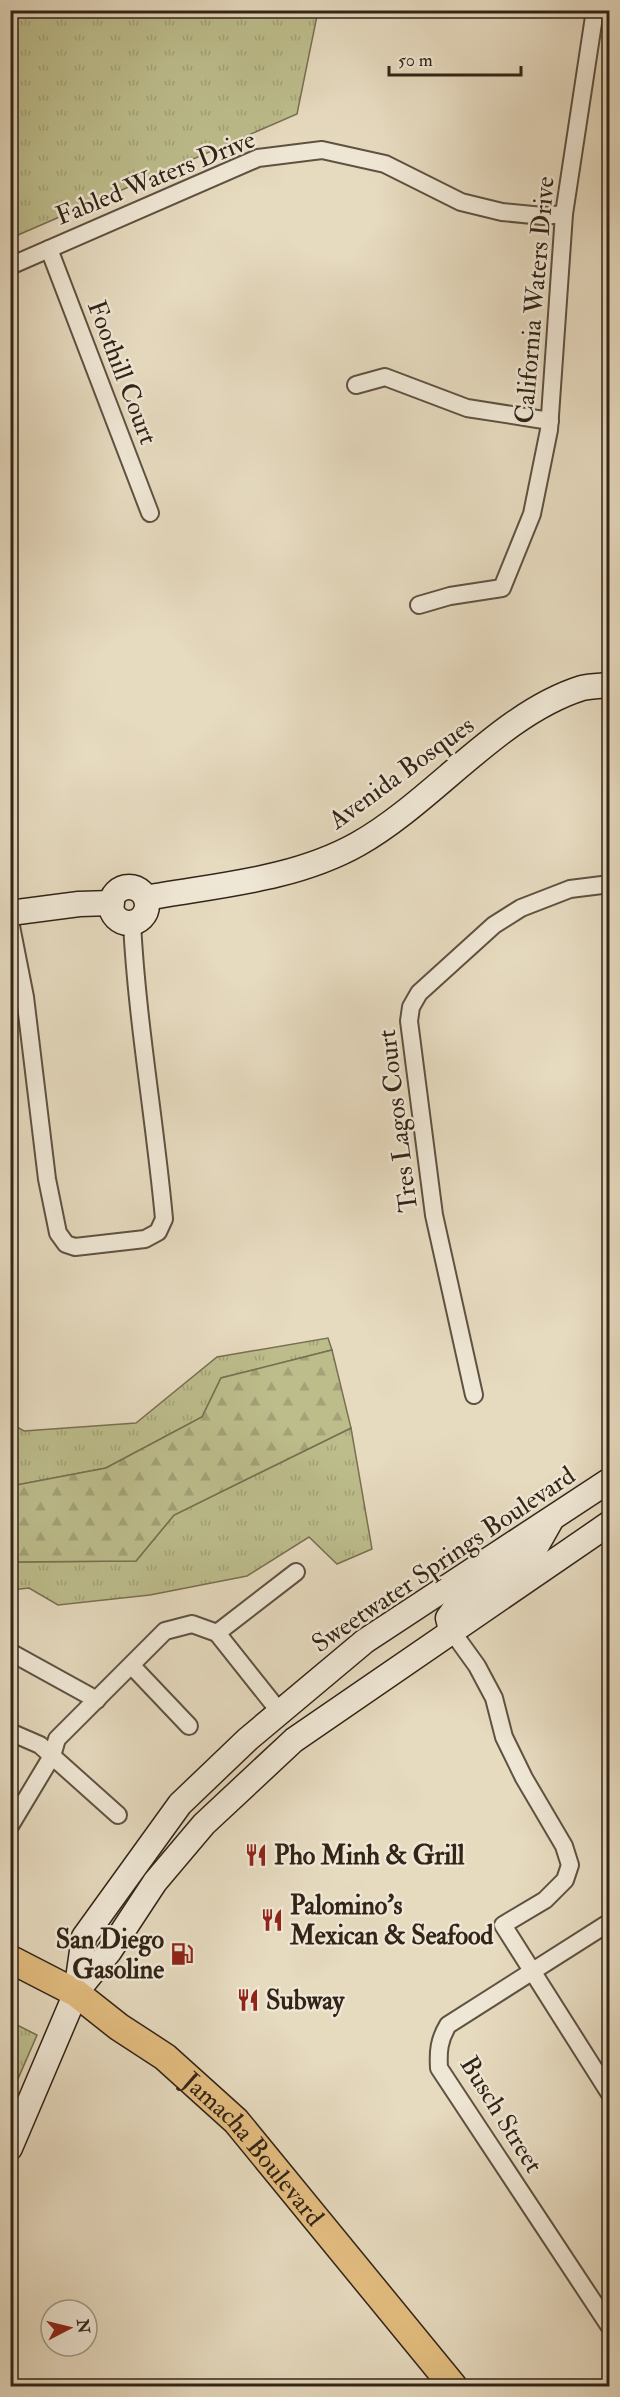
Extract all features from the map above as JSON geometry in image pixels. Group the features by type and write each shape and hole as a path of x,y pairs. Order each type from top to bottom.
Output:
{"main road":[{"name":"Avenida Bosques","path":"146,898 286,873 331,858 385,826 528,713 583,688 609,685"},
{"path":"127,887 142,892 146,898 148,906 140,920 132,923 124,922 112,911 111,903 114,896 127,887"},
{"path":"10,913 79,904 111,903"},
{"name":"Sweetwater Springs Boulevard","path":"10,2148 76,1993 84,1937 146,1848 180,1804 279,1711 365,1641 609,1480"},
{"path":"451,1630 448,1618 461,1600 533,1552 553,1517"},
{"name":"Sweetwater Springs Boulevard","path":"76,1993 109,1952 156,1882 214,1815 294,1740 609,1523"},
{"path":"214,1815 220,1787 275,1731 279,1711"},
{"name":"Jamacha Boulevard","path":"10,1959 76,1993 119,2027 165,2057 236,2121 453,2386"}],"street":[{"name":"California Waters Drive","path":"419,605 450,596 502,588 532,514 550,421 564,214 595,10"},
{"name":"Fabled Waters Drive","path":"10,266 258,158 322,150 385,164 461,202 502,212 543,216 564,214"},
{"name":"Foothill Court","path":"49,249 150,513"},
{"path":"356,385 385,377 467,408 550,421"},
{"name":"Tres Lagos Court","path":"474,1395 434,1215 409,1021 411,1007 419,993 494,925 521,908 570,889 609,884"},
{"path":"10,921 25,997 47,1179 58,1233 66,1244 75,1247 146,1239 158,1232 164,1219 156,1134 143,1049 132,923"},
{"path":"217,1633 296,1572"},
{"path":"10,1826 52,1756 57,1739 165,1632 192,1624 217,1633 279,1711"},
{"path":"451,1630 477,1666 494,1698 504,1737 524,1778 564,1846 570,1865 565,1880 545,1900 503,1926 607,2085"},
{"path":"10,1652 97,1700"},
{"path":"132,1666 189,1726"},
{"path":"10,1732 40,1745 118,1815"},
{"name":"Busch Street","path":"609,1922 448,2025 439,2040 439,2068 609,2326"}],"green space":[{"path":"11,10 318,11 297,114 11,238"},
{"path":"328,1338 332,1350 221,1378 202,1417 106,1468 11,1486 10,1423 24,1431 136,1423 217,1357"},
{"path":"332,1350 351,1428 174,1515 136,1561 11,1562 11,1486 106,1468 202,1417 221,1378"},
{"path":"351,1428 372,1549 337,1564 309,1537 247,1576 150,1595 58,1605 29,1588 11,1590 10,1562 136,1561 174,1515"},
{"path":"11,2022 37,2035 11,2095"}],"place":[{"name":"Pho Minh & Grill","path":"256,1855"},
{"name":"Palomino's Mexican & Seafood","path":"272,1920"},
{"name":"San Diego Gasoline","path":"182,1954"},
{"name":"Subway","path":"248,2000"}]}
